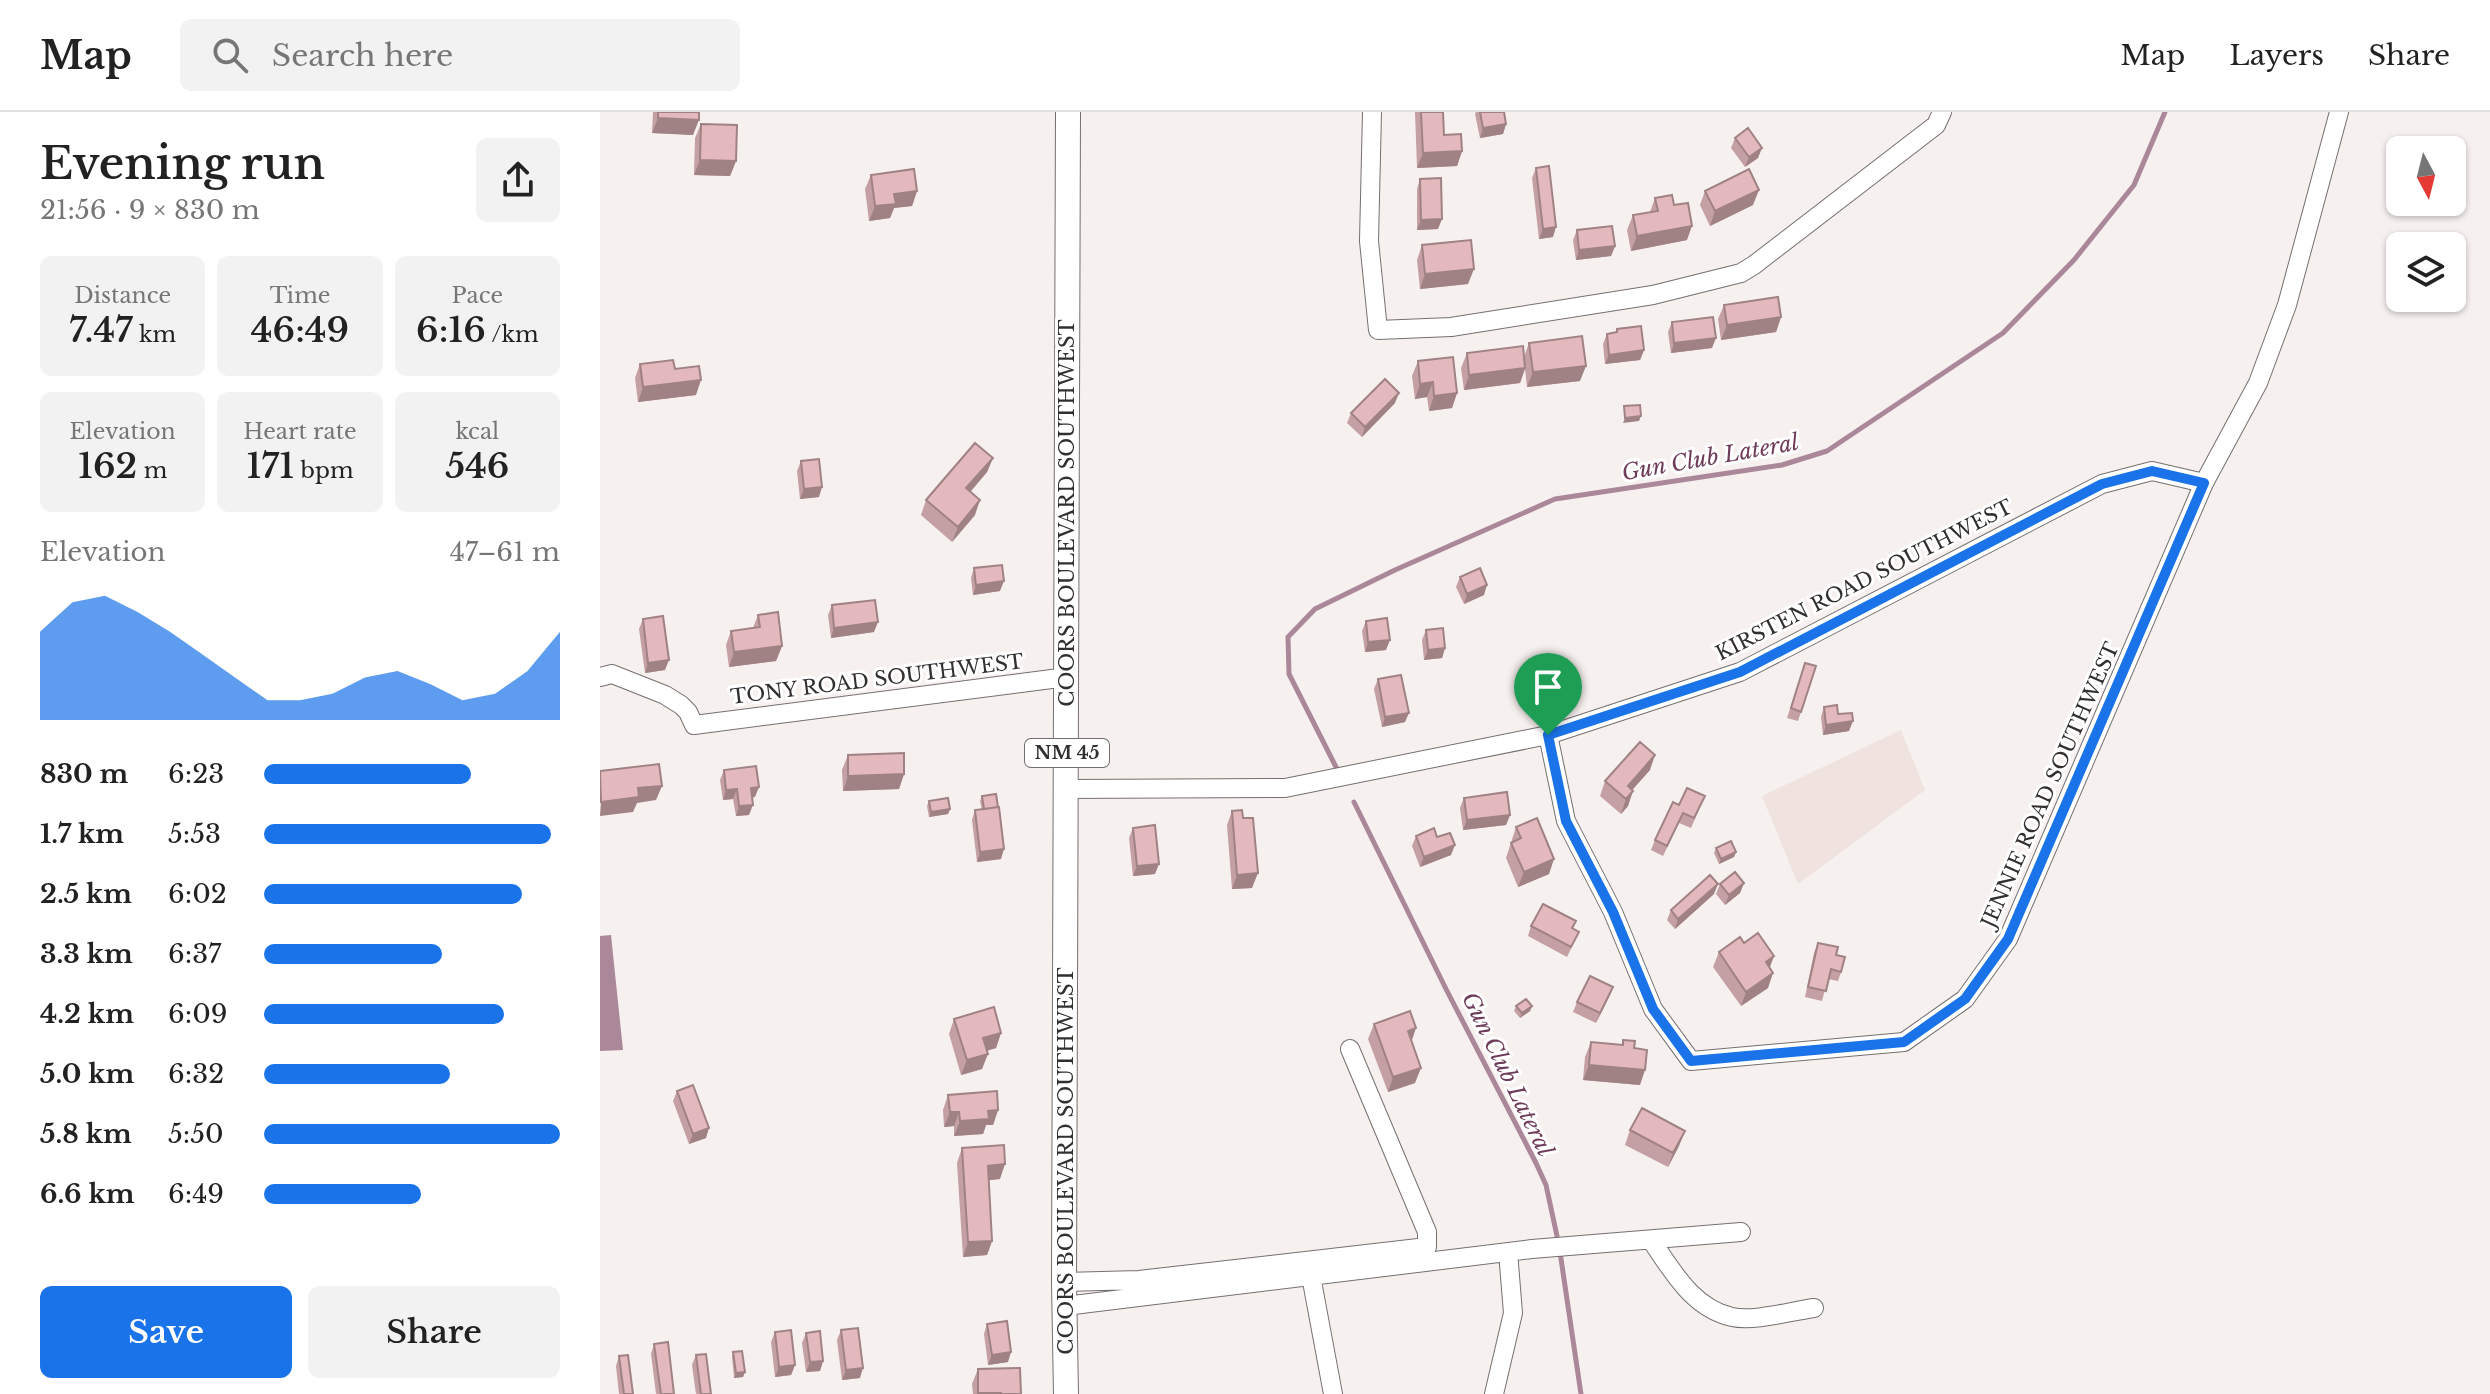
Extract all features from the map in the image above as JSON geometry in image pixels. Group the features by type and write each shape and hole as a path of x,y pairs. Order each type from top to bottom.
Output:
{"main road":[{"name":"COORS BOULEVARD SOUTHWEST","path":"1066,1394 1068,112"}],"street":[{"path":"1372,112 1369,241 1378,330 1451,327 1653,295 1741,273 1936,125 1942,112"},
{"name":"JENNIE ROAD SOUTHWEST","path":"1548,735 1566,821 1613,912 1653,1009 1691,1061 1904,1042 1965,999 2008,939 2204,483 2258,383 2287,305 2339,112"},
{"name":"KIRSTEN ROAD SOUTHWEST","path":"1066,789 1285,788 1548,735 1740,672 2102,484 2152,471 2204,483"},
{"name":"TONY ROAD SOUTHWEST","path":"600,677 612,674 665,695 688,712 694,725 1067,677"},
{"path":"1064,1294 1139,1280 1427,1247 1427,1232 1350,1049"},
{"path":"1064,1294 1311,1276 1508,1252 1741,1232"},
{"path":"1651,1240 1684,1287 1707,1307 1734,1317 1814,1308"},
{"path":"1494,1394 1513,1313 1508,1252"},
{"path":"1311,1276 1333,1394"}],"shaded area":[{"path":"1901,730 1925,790 1798,884 1762,796"},
{"path":"611,935 623,1050 600,1051 600,936"}],"building":[{"path":"658,112 699,112 699,120 658,118"},
{"path":"1421,112 1443,112 1444,135 1461,134 1462,151 1423,153"},
{"path":"1480,112 1504,112 1506,124 1483,128"},
{"path":"701,124 737,125 736,161 700,160"},
{"path":"1748,128 1762,148 1749,157 1735,138"},
{"path":"1549,166 1556,227 1543,229 1536,168"},
{"path":"914,169 917,191 894,194 896,204 875,206 871,175"},
{"path":"1749,169 1759,190 1715,211 1705,191"},
{"path":"1441,178 1442,219 1421,220 1420,179"},
{"path":"1672,195 1674,205 1688,203 1692,226 1637,236 1633,215 1658,211 1655,198"},
{"path":"1612,226 1615,246 1579,250 1577,230"},
{"path":"1471,240 1474,269 1425,274 1422,245"},
{"path":"1778,297 1781,317 1727,325 1724,305"},
{"path":"1713,317 1716,338 1674,343 1672,322"},
{"path":"1641,326 1644,350 1609,355 1607,334 1617,332 1617,329"},
{"path":"1582,336 1586,366 1533,372 1529,343"},
{"path":"1523,346 1525,368 1469,375 1467,353"},
{"path":"1453,357 1457,393 1434,396 1433,382 1420,384 1418,361"},
{"path":"673,360 675,369 699,366 701,380 643,387 640,364"},
{"path":"1385,379 1399,393 1365,427 1351,413"},
{"path":"1640,405 1641,416 1625,418 1624,406"},
{"path":"975,443 993,458 966,488 980,500 958,527 926,500"},
{"path":"819,459 822,487 804,489 801,461"},
{"path":"1002,565 1004,581 976,585 974,568"},
{"path":"1480,568 1487,585 1467,594 1460,577"},
{"path":"875,600 878,622 834,628 832,605"},
{"path":"778,612 782,646 734,652 731,631 760,627 758,615"},
{"path":"663,616 669,660 648,663 643,619"},
{"path":"1387,618 1390,640 1368,642 1366,621"},
{"path":"1443,628 1445,648 1428,650 1426,630"},
{"path":"1805,663 1816,666 1801,712 1791,708"},
{"path":"1401,675 1409,713 1385,717 1378,679"},
{"path":"1837,705 1838,714 1852,713 1853,721 1826,725 1824,707"},
{"path":"1640,742 1655,755 1628,786 1633,791 1626,799 1605,781"},
{"path":"904,753 904,774 848,776 848,755"},
{"path":"659,764 662,786 638,788 639,797 601,802 600,771"},
{"path":"756,766 759,787 751,788 753,805 739,806 737,789 726,790 724,770"},
{"path":"1687,788 1705,796 1694,818 1683,813 1667,846 1655,840 1673,802 1679,805"},
{"path":"1507,792 1510,815 1467,820 1464,798"},
{"path":"996,794 998,807 984,809 982,796"},
{"path":"948,798 950,809 931,812 929,801"},
{"path":"999,807 1004,849 980,852 975,810"},
{"path":"1242,810 1243,818 1253,818 1258,873 1237,875 1232,811"},
{"path":"1537,818 1554,859 1524,872 1511,843 1521,838 1516,827"},
{"path":"1155,825 1159,864 1137,866 1133,828"},
{"path":"1434,828 1437,837 1450,833 1455,845 1424,857 1416,836"},
{"path":"1731,841 1736,852 1721,859 1716,848"},
{"path":"1735,872 1744,883 1729,895 1720,884"},
{"path":"1710,875 1718,884 1678,919 1671,910"},
{"path":"1543,904 1576,921 1572,928 1579,932 1571,947 1531,926"},
{"path":"1758,933 1774,956 1766,962 1773,973 1746,992 1719,952 1740,937 1744,943"},
{"path":"1818,943 1838,947 1836,955 1845,957 1841,972 1831,969 1826,991 1808,987"},
{"path":"1590,976 1613,987 1600,1013 1577,1002"},
{"path":"1526,999 1532,1006 1522,1013 1516,1006"},
{"path":"994,1007 1001,1033 983,1038 988,1054 967,1060 954,1019"},
{"path":"1410,1011 1416,1028 1408,1031 1421,1068 1393,1077 1374,1024"},
{"path":"1623,1040 1635,1041 1634,1048 1647,1050 1645,1070 1589,1065 1591,1042 1623,1045"},
{"path":"693,1085 709,1128 693,1134 677,1091"},
{"path":"997,1091 998,1110 988,1111 989,1119 960,1121 959,1112 950,1112 948,1095"},
{"path":"1642,1108 1685,1131 1673,1153 1630,1130"},
{"path":"1004,1145 1005,1164 988,1166 992,1241 968,1242 962,1148"},
{"path":"1007,1321 1011,1352 992,1355 987,1324"},
{"path":"858,1328 863,1368 846,1370 841,1330"},
{"path":"791,1330 795,1365 779,1367 775,1332"},
{"path":"820,1331 823,1361 810,1362 806,1333"},
{"path":"668,1342 674,1394 661,1394 654,1344"},
{"path":"742,1351 745,1372 736,1373 733,1352"},
{"path":"706,1354 711,1394 701,1394 696,1355"},
{"path":"628,1355 633,1394 624,1394 619,1356"},
{"path":"1020,1368 1021,1394 978,1393 978,1369"}],"waterway":[{"name":"Gun Club Lateral","path":"1337,769 1289,674 1288,637 1315,609 1555,499 1782,465 1827,451 2003,333 2074,260 2134,185 2165,112"},
{"name":"Gun Club Lateral","path":"1354,802 1536,1163 1546,1185 1557,1236"},
{"name":"Gun Club Lateral","path":"1560,1252 1581,1394"}],"route":[{"path":"2152,471 2204,483 2008,939 1965,999 1904,1042 1691,1061 1653,1009 1613,912 1566,821 1548,735 1740,672 2102,484 2152,471"}]}
